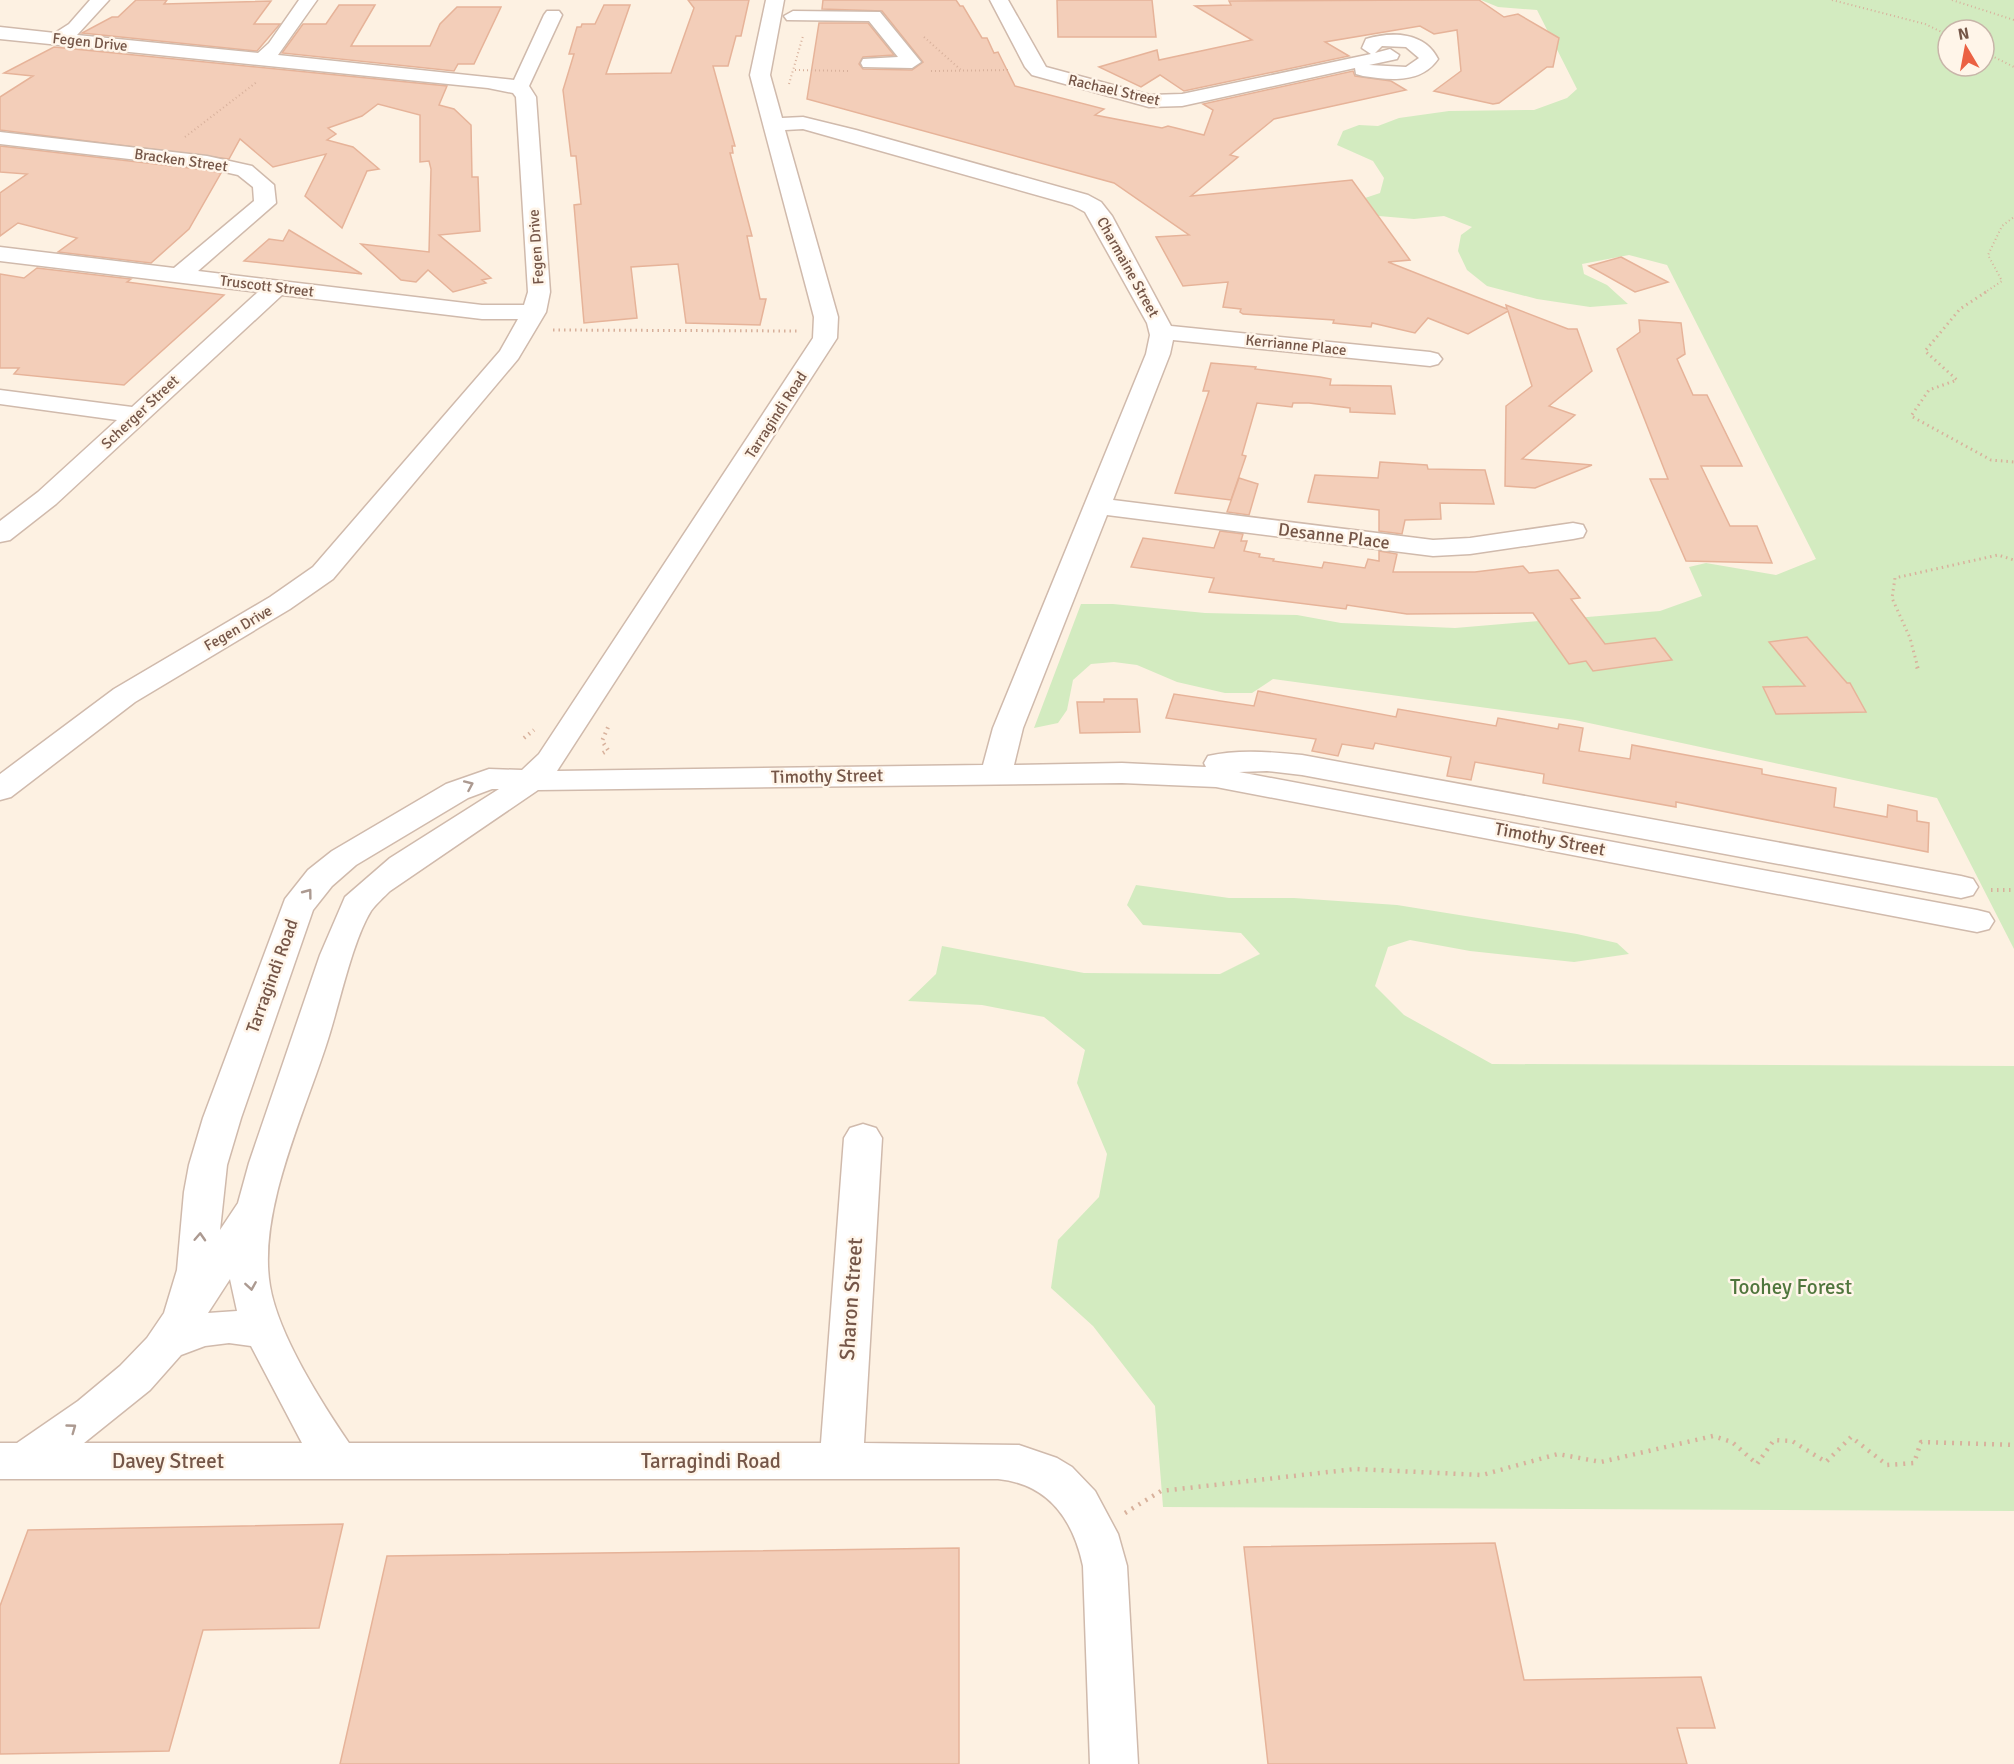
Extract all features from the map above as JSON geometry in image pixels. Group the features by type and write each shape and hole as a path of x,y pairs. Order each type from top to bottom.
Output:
{"street":[{"path":"58,39 75,28 100,0"},
{"path":"261,69 308,0"},
{"name":"Rachael Street","path":"999,0 1037,70 1149,101 1175,101 1390,55"},
{"path":"789,38 784,7 874,16 912,62 870,63"},
{"name":"Tarragindi Road","path":"784,7 760,72 776,98 826,317 825,338 563,741 532,780 509,800 391,873 370,890 357,905 255,1208 249,1251 249,1276 254,1301 268,1335 308,1415 337,1460 998,1461 1025,1464 1046,1474 1063,1487 1088,1514 1096,1530 1106,1566 1114,1764"},
{"path":"518,87 524,81 553,15"},
{"name":"Fegen Drive","path":"0,33 58,39 261,69 518,87 525,92 526,97 539,292 534,312 510,354 323,573 297,593 107,707 0,790"},
{"name":"Rachael Street","path":"1340,65 1380,72 1402,72 1424,65 1429,57 1426,52 1414,44 1386,39 1372,44 1370,58"},
{"name":"Charmaine Street","path":"776,98 803,123 1062,194 1093,207 1101,216 1157,319 1161,332 1158,354 1008,728 996,774"},
{"name":"Bracken Street","path":"0,138 207,162 245,170 263,185 265,203 180,275"},
{"name":"Truscott Street","path":"0,254 482,312 534,312"},
{"name":"Scherger Street","path":"0,534 47,498 277,287"},
{"name":"Kerrianne Place","path":"1161,332 1431,359"},
{"path":"0,397 137,415"},
{"name":"Desanne Place","path":"1096,506 1433,548 1470,546 1573,531"},
{"name":"Timothy Street","path":"1122,773 1231,762 1283,762 1961,887"},
{"name":"Timothy Street","path":"532,780 1122,773 1216,777 1977,921"},
{"name":"Tarragindi Road","path":"176,1329 197,1270 203,1192 208,1165 222,1118 297,907 320,878 344,858 457,791 489,779 532,780"},
{"name":"Sharon Street","path":"841,1461 863,1138"},
{"name":"Tarragindi Road","path":"12,1461 113,1397 176,1329 255,1208"},
{"path":"176,1329 215,1326 245,1327 268,1335"},
{"name":"Davey Street","path":"12,1461 337,1460"}],"path":[{"path":"1832,0 1924,24 1936,30"},
{"path":"1952,0 2014,20"},
{"path":"776,98 795,70 784,7"},
{"path":"1996,58 2014,67"},
{"path":"177,144 261,69"},
{"path":"2014,218 2002,226 1988,255 2002,281 1960,309 1925,351 1958,381 1929,390 1911,416 1991,460 2014,462"},
{"path":"559,330 792,331"},
{"path":"802,331 802,336"},
{"path":"1918,670 1911,638 1892,598 1895,578 1998,555 2014,560"},
{"path":"524,738 541,723"},
{"path":"1096,1530 1161,1491 1355,1469 1482,1475 1558,1454 1601,1462 1713,1436 1732,1442 1757,1464 1774,1440 1792,1441 1826,1462 1851,1437 1887,1465 1914,1463 1921,1442 2014,1445"}],"green space":[{"path":"1481,0 2014,0 2014,949 1937,798 1575,720 1273,679 1252,693 1225,693 1177,682 1137,665 1114,662 1091,664 1073,680 1067,710 1058,723 1034,728 1081,604 1113,604 1205,613 1297,615 1341,623 1455,628 1660,611 1702,596 1689,567 1706,563 1776,575 1816,559 1667,265 1629,255 1582,264 1584,274 1607,285 1628,304 1590,307 1537,299 1487,286 1467,270 1458,251 1461,235 1472,227 1444,216 1414,219 1367,215 1353,206 1365,198 1380,193 1384,178 1373,161 1337,145 1343,131 1359,125 1378,126 1399,118 1449,111 1534,110 1567,98 1577,89 1537,10 1498,7"},
{"name":"Toohey Forest","path":"1136,885 1229,898 1294,898 1397,905 1577,934 1617,943 1629,954 1574,962 1470,951 1410,940 1388,947 1375,986 1404,1015 1492,1064 2014,1066 2014,1511 1163,1507 1155,1406 1093,1326 1051,1288 1058,1240 1099,1197 1107,1154 1077,1083 1085,1050 1044,1017 982,1005 908,1001 936,974 942,946 1084,973 1220,974 1260,954 1241,933 1143,925 1127,905"}],"building":[{"path":"136,0 167,0 164,4 271,1 254,24 280,24 257,51 82,33 112,17 118,17"},
{"path":"688,0 749,0 741,36 736,36 728,66 713,66 735,146 732,146 733,153 730,153 752,236 747,236 760,299 766,299 760,325 686,323 678,264 631,267 637,318 584,323 574,205 581,204 576,156 571,156 563,90 574,54 569,54 577,27 581,27 582,24 595,24 604,5 630,5 606,74 671,73 694,8"},
{"path":"823,0 956,0 960,6 963,6 982,38 987,38 994,53 998,52 1015,86 1104,109 1095,115 1162,128 1168,126 1204,135 1213,110 1203,104 1353,71 1355,76 1391,81 1406,90 1274,119 1230,155 1238,157 1191,196 1352,180 1410,260 1388,262 1507,309 1506,305 1568,329 1577,329 1592,371 1549,406 1575,415 1522,459 1592,465 1535,488 1505,486 1506,406 1532,386 1508,311 1468,334 1428,318 1415,333 1372,323 1371,327 1333,323 1334,320 1243,314 1240,312 1241,309 1223,307 1228,282 1183,286 1156,237 1189,235 1114,183 807,99 819,23 868,23 894,55 863,57 859,64 863,69 912,70 923,62 882,11 822,9"},
{"path":"1057,0 1152,0 1156,37 1058,37"},
{"path":"1479,0 1504,17 1518,14 1559,38 1553,67 1547,67 1499,103 1493,104 1434,91 1461,71 1457,30 1434,34 1420,26 1325,42 1349,56 1184,91 1160,75 1141,87 1099,67 1157,50 1159,60 1252,40 1195,6 1231,5 1229,1"},
{"path":"339,5 375,5 351,46 430,46 440,24 457,7 501,7 474,64 458,64 454,71 282,53 303,24 326,24"},
{"path":"54,47 447,86 439,105 454,109 471,125 472,177 478,177 480,231 439,235 491,278 482,280 486,283 453,292 428,270 416,282 401,280 361,244 429,252 431,169 429,161 420,162 420,115 378,104 362,116 328,128 336,134 327,140 353,147 379,169 367,171 342,228 305,196 326,154 273,167 240,139 229,159 0,130 0,97 33,76 4,73"},
{"path":"0,146 221,173 189,229 151,263 58,252 77,238 18,223 0,236 0,193 27,174 0,172"},
{"path":"289,230 362,274 244,261 269,239 283,241"},
{"path":"1621,257 1668,282 1635,292 1589,266"},
{"path":"37,268 131,279 127,282 224,295 124,385 14,374 19,368 0,368 0,274 24,278"},
{"path":"1639,320 1681,323 1685,354 1677,359 1693,395 1707,395 1742,466 1701,466 1730,526 1757,526 1772,563 1686,561 1650,479 1668,479 1617,349 1640,332"},
{"path":"1211,363 1256,367 1255,369 1331,379 1330,385 1391,386 1395,414 1350,412 1350,408 1309,403 1293,403 1292,407 1257,403 1242,455 1246,456 1231,500 1175,493 1209,391 1203,391"},
{"path":"1380,462 1427,465 1428,469 1485,470 1494,504 1440,503 1441,519 1405,520 1402,534 1379,531 1379,510 1308,502 1315,475 1378,478"},
{"path":"1239,478 1258,484 1249,515 1227,512"},
{"path":"1220,531 1243,534 1241,541 1247,541 1244,551 1260,554 1259,557 1322,568 1324,562 1365,568 1368,559 1379,561 1379,551 1397,554 1393,572 1475,572 1523,566 1529,573 1558,570 1580,598 1571,599 1605,644 1655,638 1672,660 1593,671 1586,661 1569,664 1533,613 1407,614 1347,605 1346,609 1209,592 1214,578 1131,567 1143,538 1214,548"},
{"path":"1807,637 1847,683 1850,683 1866,712 1776,714 1763,687 1805,686 1769,642"},
{"path":"1258,691 1396,717 1398,709 1496,726 1498,718 1558,729 1559,724 1583,728 1579,751 1630,759 1632,745 1762,769 1762,774 1836,788 1834,807 1887,817 1888,805 1917,811 1917,821 1929,823 1928,852 1676,802 1676,807 1543,783 1544,774 1475,762 1471,780 1447,776 1451,757 1375,743 1373,749 1342,744 1338,756 1312,751 1316,739 1166,718 1174,694 1254,706"},
{"path":"1104,699 1137,699 1140,732 1080,733 1077,702 1104,702"},
{"path":"343,1524 319,1628 203,1630 169,1751 0,1754 0,1606 28,1530"},
{"path":"1495,1543 1524,1680 1701,1677 1715,1728 1677,1728 1687,1764 1268,1764 1244,1547"},
{"path":"959,1548 959,1764 340,1764 387,1556"}]}
